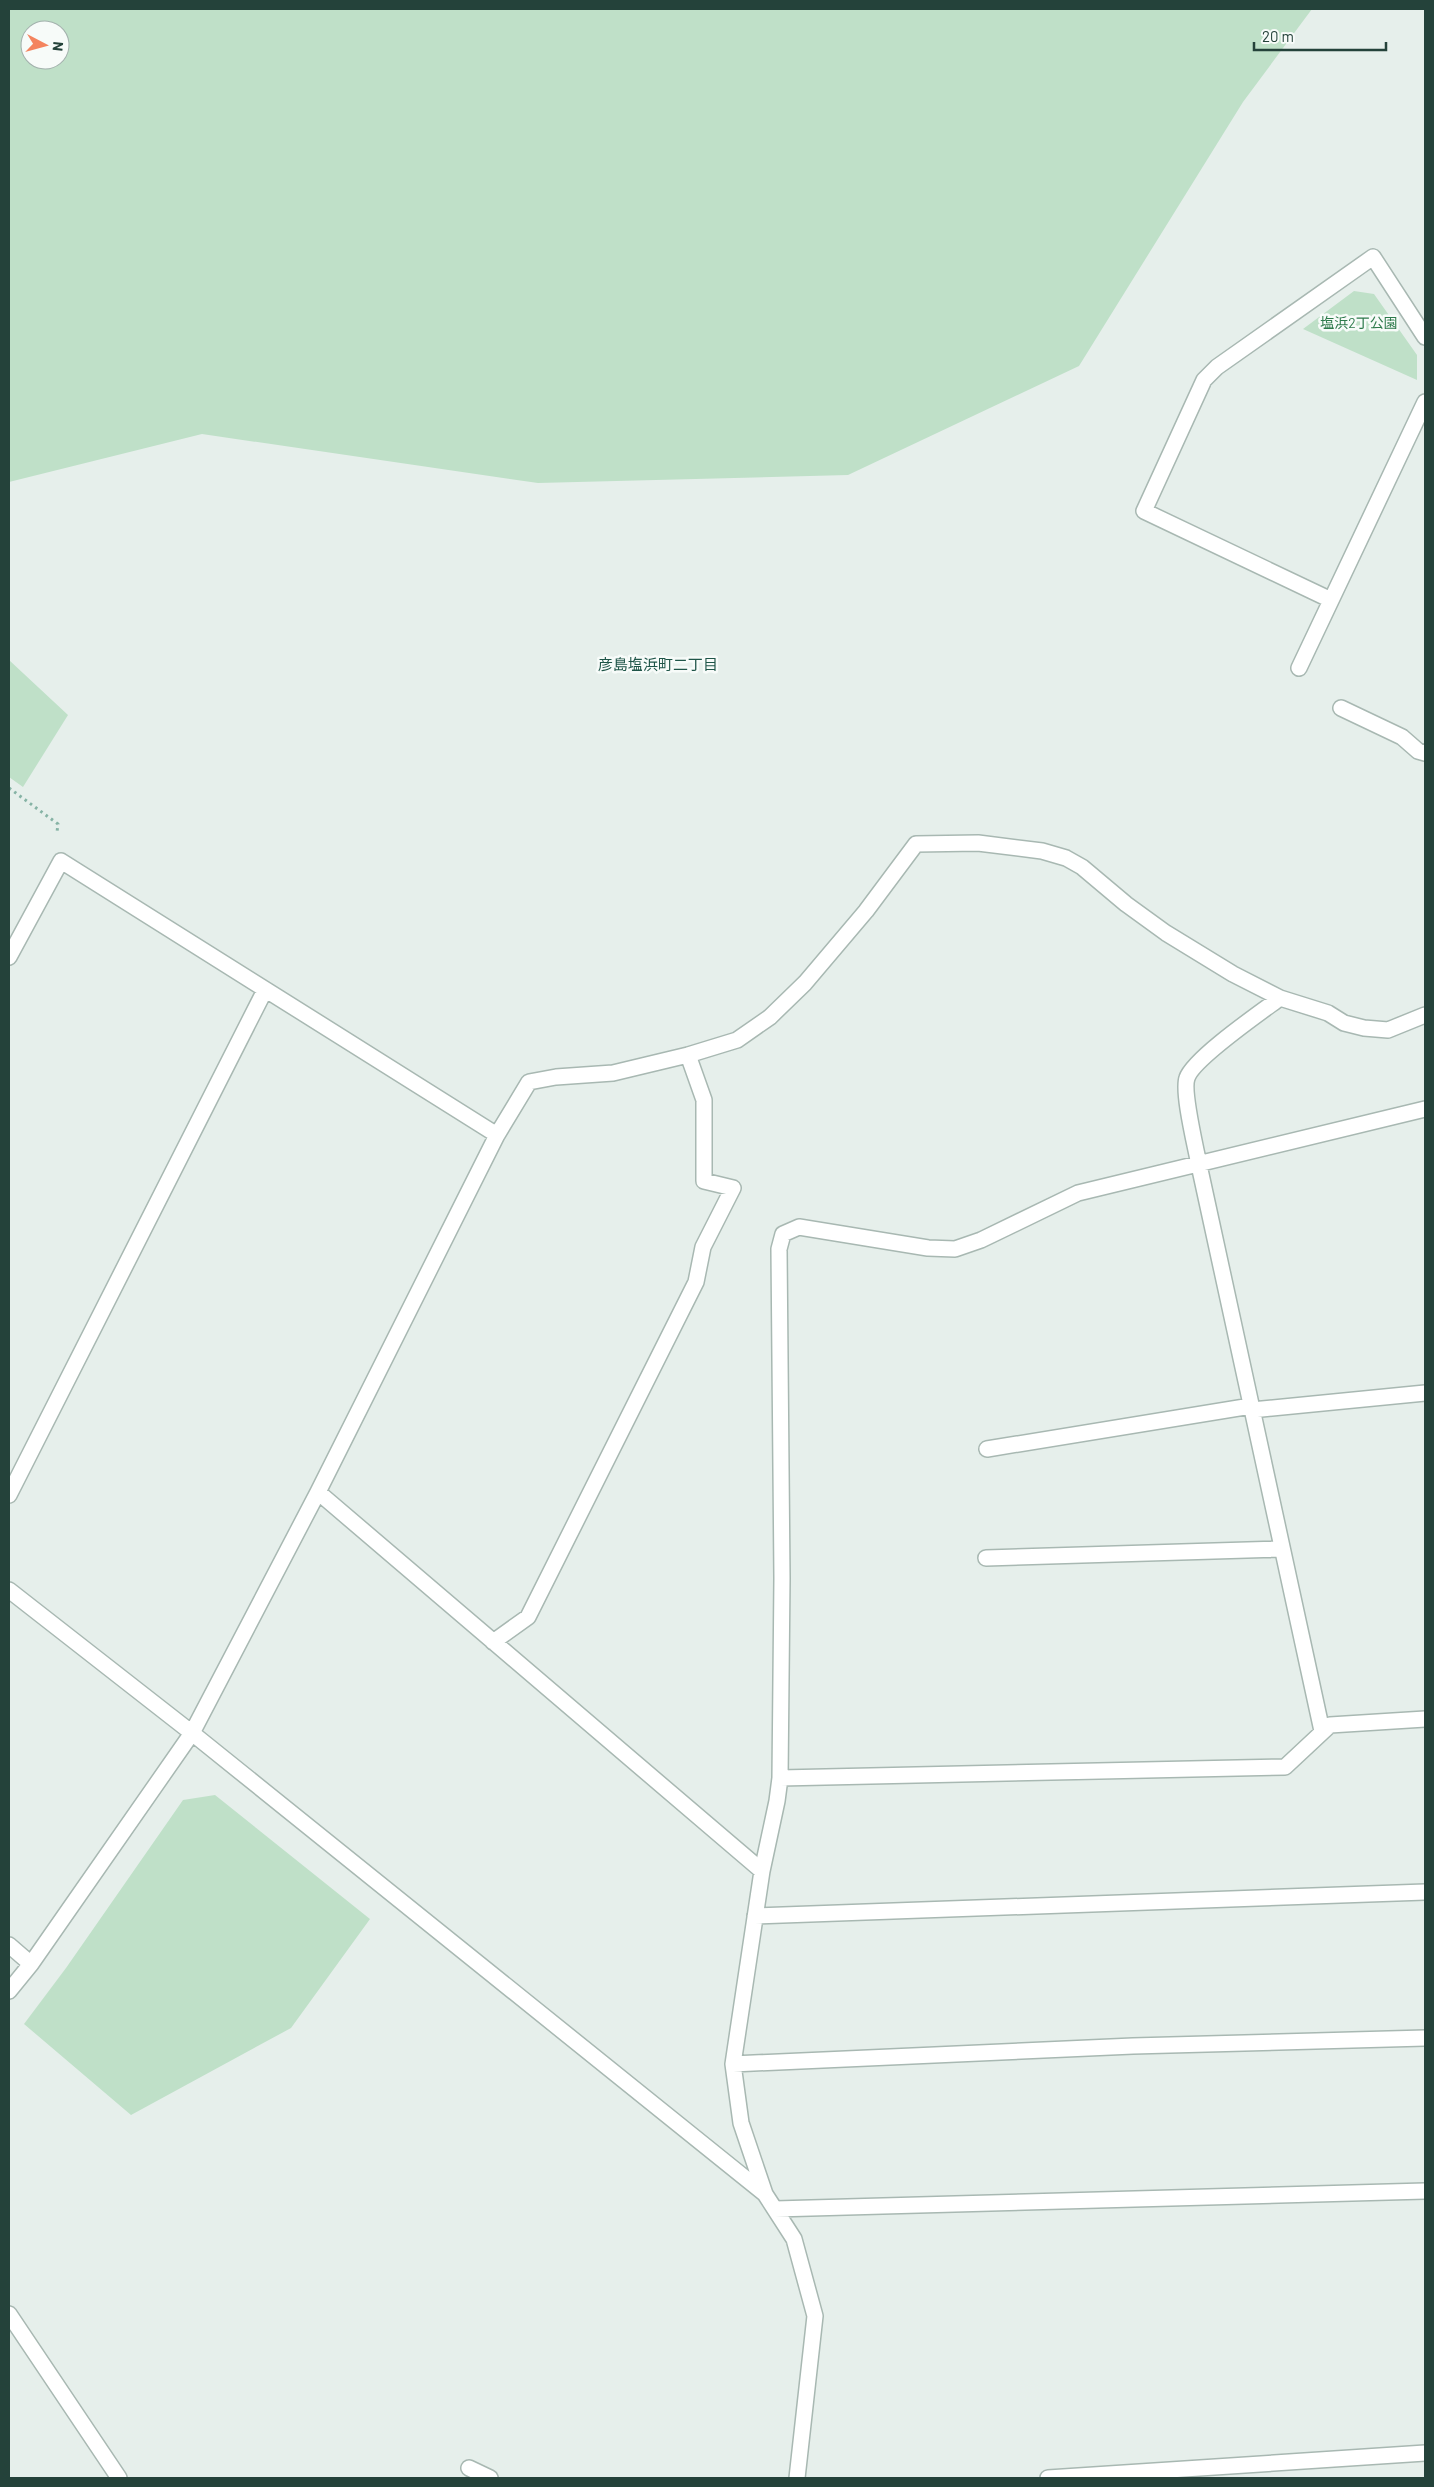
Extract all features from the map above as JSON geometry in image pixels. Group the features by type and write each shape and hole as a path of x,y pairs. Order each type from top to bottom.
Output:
{"street":[{"path":"1331,600 1144,511 1204,380 1217,367 1372,257 1425,336"},
{"path":"1299,668 1425,402"},
{"path":"1341,708 1402,737 1418,751 1425,754"},
{"path":"9,1991 31,1964 192,1734 318,1492 497,1135 529,1082 556,1077 613,1073 688,1056 737,1040 770,1017 805,983 866,912 916,844 978,843 1042,851 1066,858 1082,866 1126,904 1166,932 1233,974 1280,998 1328,1013 1344,1023 1364,1028 1388,1030 1425,1015"},
{"path":"9,957 61,861 497,1135"},
{"path":"9,1495 265,990"},
{"path":"1280,998 1199,1062 1187,1078 1187,1097 1199,1165 1322,1731"},
{"path":"493,1642 528,1617 696,1282 704,1248 732,1188 704,1181 704,1100 688,1056"},
{"path":"797,2478 815,2316 794,2240 765,2194 741,2123 733,2064 762,1871 780,1778 782,1578 779,1249 783,1234 799,1227 928,1248 954,1249 980,1240 1078,1193 1425,1109"},
{"path":"987,1449 1252,1408 1425,1393"},
{"path":"318,1492 762,1871"},
{"path":"986,1558 1282,1549"},
{"path":"9,1590 192,1734 765,2194"},
{"path":"780,1778 1284,1767 1330,1725 1425,1719"},
{"path":"756,1916 1425,1892"},
{"path":"9,1946 31,1964"},
{"path":"733,2064 1143,2046 1425,2038"},
{"path":"775,2209 1425,2191"},
{"path":"9,2314 119,2478"},
{"path":"1048,2478 1425,2453"},
{"path":"469,2468 490,2478"}],"path":[{"path":"9,788 58,824 55,841 61,861"}],"green space":[{"path":"9,9 1312,9 1243,102 1079,366 848,475 538,483 202,434 9,482"},
{"name":"塩浜2丁公園","path":"1354,291 1374,294 1417,355 1417,380 1303,329"},
{"path":"9,660 68,715 23,787 9,777"},
{"path":"215,1795 370,1919 291,2028 131,2115 24,2024 66,1968 183,1800"}],"district":[{"name":"彦島塩浜町二丁目","path":"658,664"}]}
